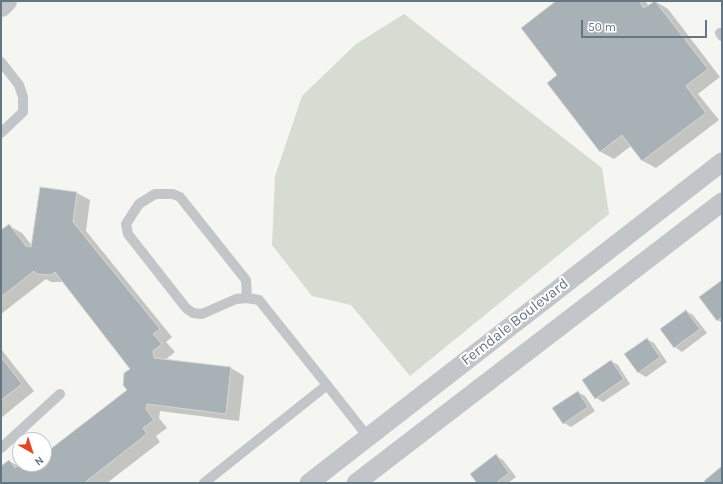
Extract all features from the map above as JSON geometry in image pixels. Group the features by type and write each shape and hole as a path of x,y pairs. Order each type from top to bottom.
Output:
{"street":[{"path":"1,6 6,1"},
{"name":"Ferndale Boulevard","path":"309,483 722,162"},
{"name":"Ferndale Boulevard","path":"356,483 722,202"}],"lane":[{"path":"1,62 19,85 23,96 23,112 1,133"},
{"path":"247,298 246,280 180,197 173,194 155,194 139,204 126,224 128,234 186,308 193,314 202,314 236,299 247,298 259,300 368,437"},
{"path":"204,483 327,385"},
{"path":"1,448 60,394"}],"shaded area":[{"path":"404,14 602,168 609,214 410,376 351,305 312,296 272,245 275,176 302,96 356,44"}],"building":[{"path":"556,1 639,1 644,8 655,1 708,69 686,86 706,113 642,161 622,135 600,152 547,83 557,75 521,28"},
{"path":"40,187 77,192 73,222 160,329 153,334 162,344 153,351 154,358 231,367 226,414 147,404 146,409 154,420 143,428 147,434 84,483 1,483 1,466 9,460 12,464 12,472 52,472 52,448 127,390 123,385 124,373 130,369 55,272 51,275 37,274 34,271 1,297 1,230 9,224 26,246 31,247"},
{"path":"722,280 722,317 717,321 699,297"},
{"path":"686,310 700,329 674,348 660,329"},
{"path":"647,338 660,357 638,373 624,354"},
{"path":"1,357 22,384 1,400"},
{"path":"611,360 624,379 595,399 582,380"},
{"path":"578,391 588,407 563,424 552,408"},
{"path":"496,454 509,473 496,483 477,483 470,474"},
{"path":"722,466 722,483 705,483 704,481"}]}
